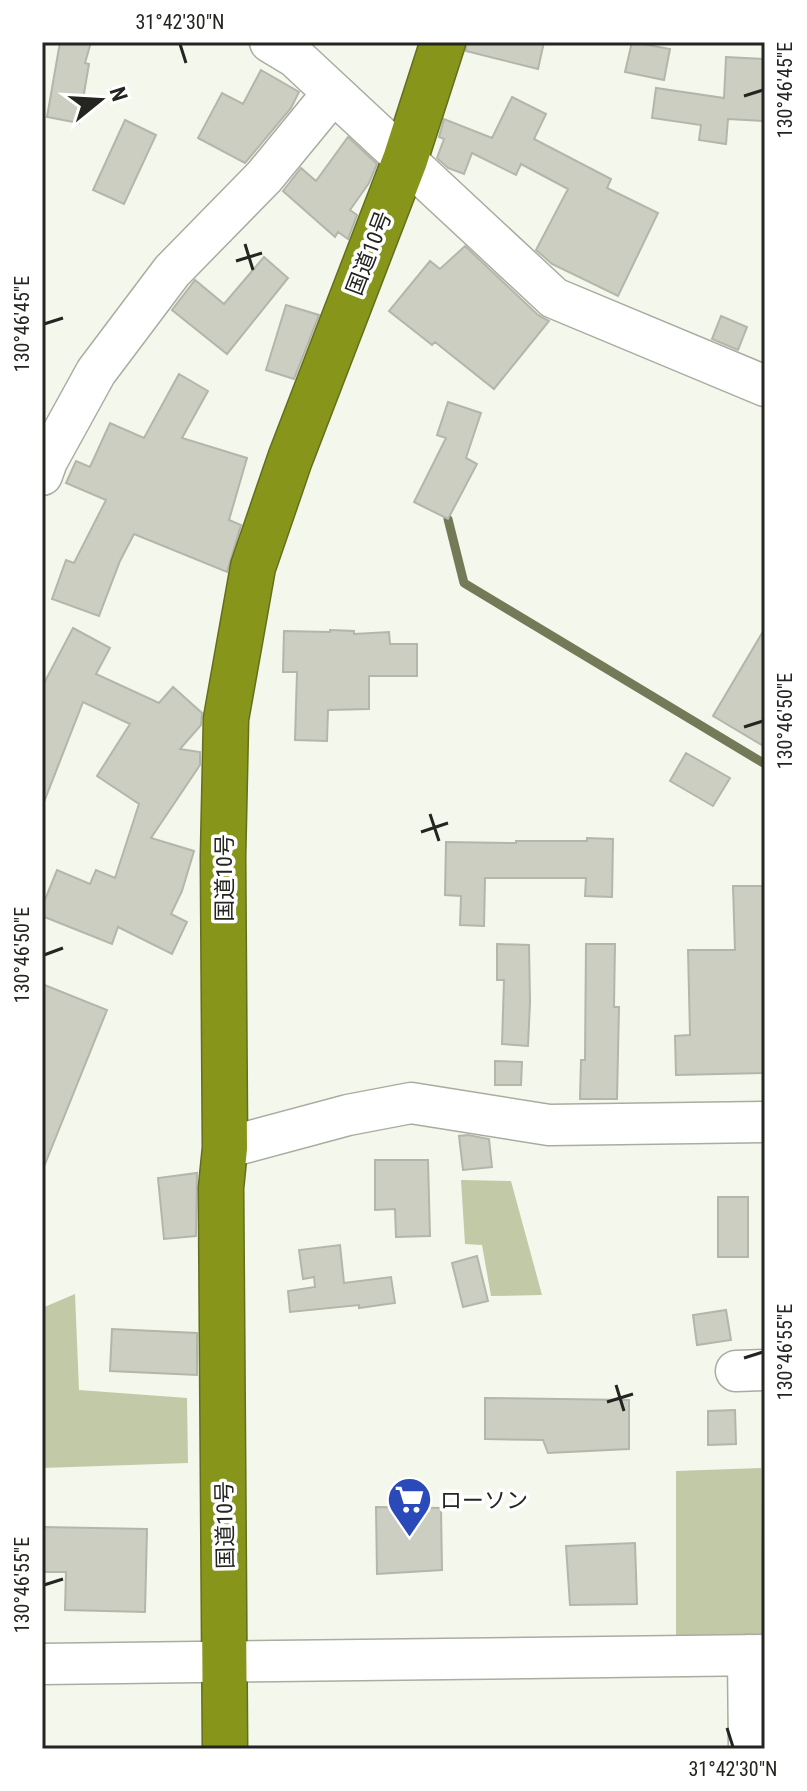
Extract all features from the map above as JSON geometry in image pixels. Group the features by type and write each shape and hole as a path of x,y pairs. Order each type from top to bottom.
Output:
{"highway":[{"name":"国道10号","path":"225,1749 221,1202 225,1148 223,857 226,719 253,567 290,459 405,160 443,42"}],"street":[{"path":"270,42 295,57 554,298 765,386"},
{"path":"42,475 96,372 172,271 264,177 333,93"},
{"path":"225,1148 348,1115 411,1103 549,1125 765,1122"},
{"path":"42,1664 757,1655 749,1749"}],"green space":[{"path":"461,1180 511,1181 542,1295 491,1296 482,1245 465,1244"},
{"path":"75,1294 79,1390 187,1398 188,1463 42,1468 42,1308"},
{"path":"761,1468 763,1639 676,1639 676,1471"}],"building":[{"path":"60,42 91,42 85,63 89,64 79,123 47,117"},
{"path":"467,42 544,42 538,69 466,51"},
{"path":"632,42 670,49 664,80 625,72"},
{"path":"726,57 765,59 765,121 728,119 726,144 699,140 701,125 652,118 656,88 724,98"},
{"path":"261,70 299,92 291,108 245,163 198,138 222,93 243,104"},
{"path":"512,97 546,114 534,139 611,179 607,188 658,213 618,296 552,264 536,250 568,189 521,164 516,175 472,153 464,174 448,168 437,158 444,139 439,137 444,119 492,138"},
{"path":"125,120 156,135 124,204 93,190"},
{"path":"348,137 377,164 369,183 350,210 357,215 348,239 338,232 335,237 283,191 301,168 316,181"},
{"path":"465,246 538,315 549,321 494,389 435,342 432,345 389,311 430,261 440,269"},
{"path":"264,257 288,278 227,354 172,310 195,280 224,304"},
{"path":"286,305 319,315 294,379 266,370"},
{"path":"721,316 747,327 738,350 712,339"},
{"path":"179,374 208,391 182,438 247,458 229,520 241,525 227,572 134,534 99,616 52,599 66,560 74,563 106,500 66,483 76,461 90,467 110,423 144,438"},
{"path":"448,402 481,413 466,458 477,464 448,519 414,502 446,438 437,435"},
{"path":"73,628 110,648 96,674 159,703 173,687 202,713 201,725 180,749 200,752 200,765 151,838 194,851 182,891 171,914 187,922 172,954 118,927 112,944 42,916 42,907 57,870 90,884 96,870 115,878 139,804 97,776 130,724 83,702 42,802 42,687"},
{"path":"765,628 765,747 713,716"},
{"path":"284,631 354,631 354,634 389,632 390,644 417,644 417,676 369,676 369,709 328,710 327,741 295,740 297,672 283,672"},
{"path":"686,753 730,778 713,806 670,781"},
{"path":"587,838 613,839 612,897 585,896 586,878 485,878 484,926 460,925 461,896 445,895 446,842 587,841"},
{"path":"733,886 765,886 765,1073 676,1075 675,1036 690,1035 688,950 735,950"},
{"path":"497,944 529,945 528,1046 502,1044 504,980 497,980"},
{"path":"586,944 615,944 614,1007 619,1007 617,1099 580,1099 581,1060 585,1060"},
{"path":"42,984 107,1010 43,1169 42,1169"},
{"path":"495,1061 522,1062 521,1085 495,1085"},
{"path":"459,1136 489,1139 492,1167 463,1170"},
{"path":"375,1160 428,1160 430,1236 396,1237 395,1209 375,1210"},
{"path":"197,1173 196,1236 164,1239 158,1178"},
{"path":"718,1197 748,1197 748,1257 718,1257"},
{"path":"340,1245 344,1283 391,1277 395,1303 290,1312 288,1291 315,1287 314,1277 303,1279 299,1250"},
{"path":"477,1256 488,1301 463,1307 452,1263"},
{"path":"726,1310 731,1340 697,1345 693,1315"},
{"path":"112,1329 197,1333 197,1375 110,1371"},
{"path":"485,1398 629,1400 629,1449 548,1453 543,1440 485,1439"},
{"path":"735,1410 736,1444 708,1445 708,1411"},
{"name":"ローソン","path":"376,1507 441,1508 442,1570 377,1574"},
{"path":"42,1527 147,1529 145,1612 65,1610 66,1572 42,1572"},
{"path":"635,1543 637,1604 570,1605 566,1546"}],"waterway":[{"path":"448,519 464,583 765,764"}],"place":[{"name":"ローソン","path":"409,1539"}]}
